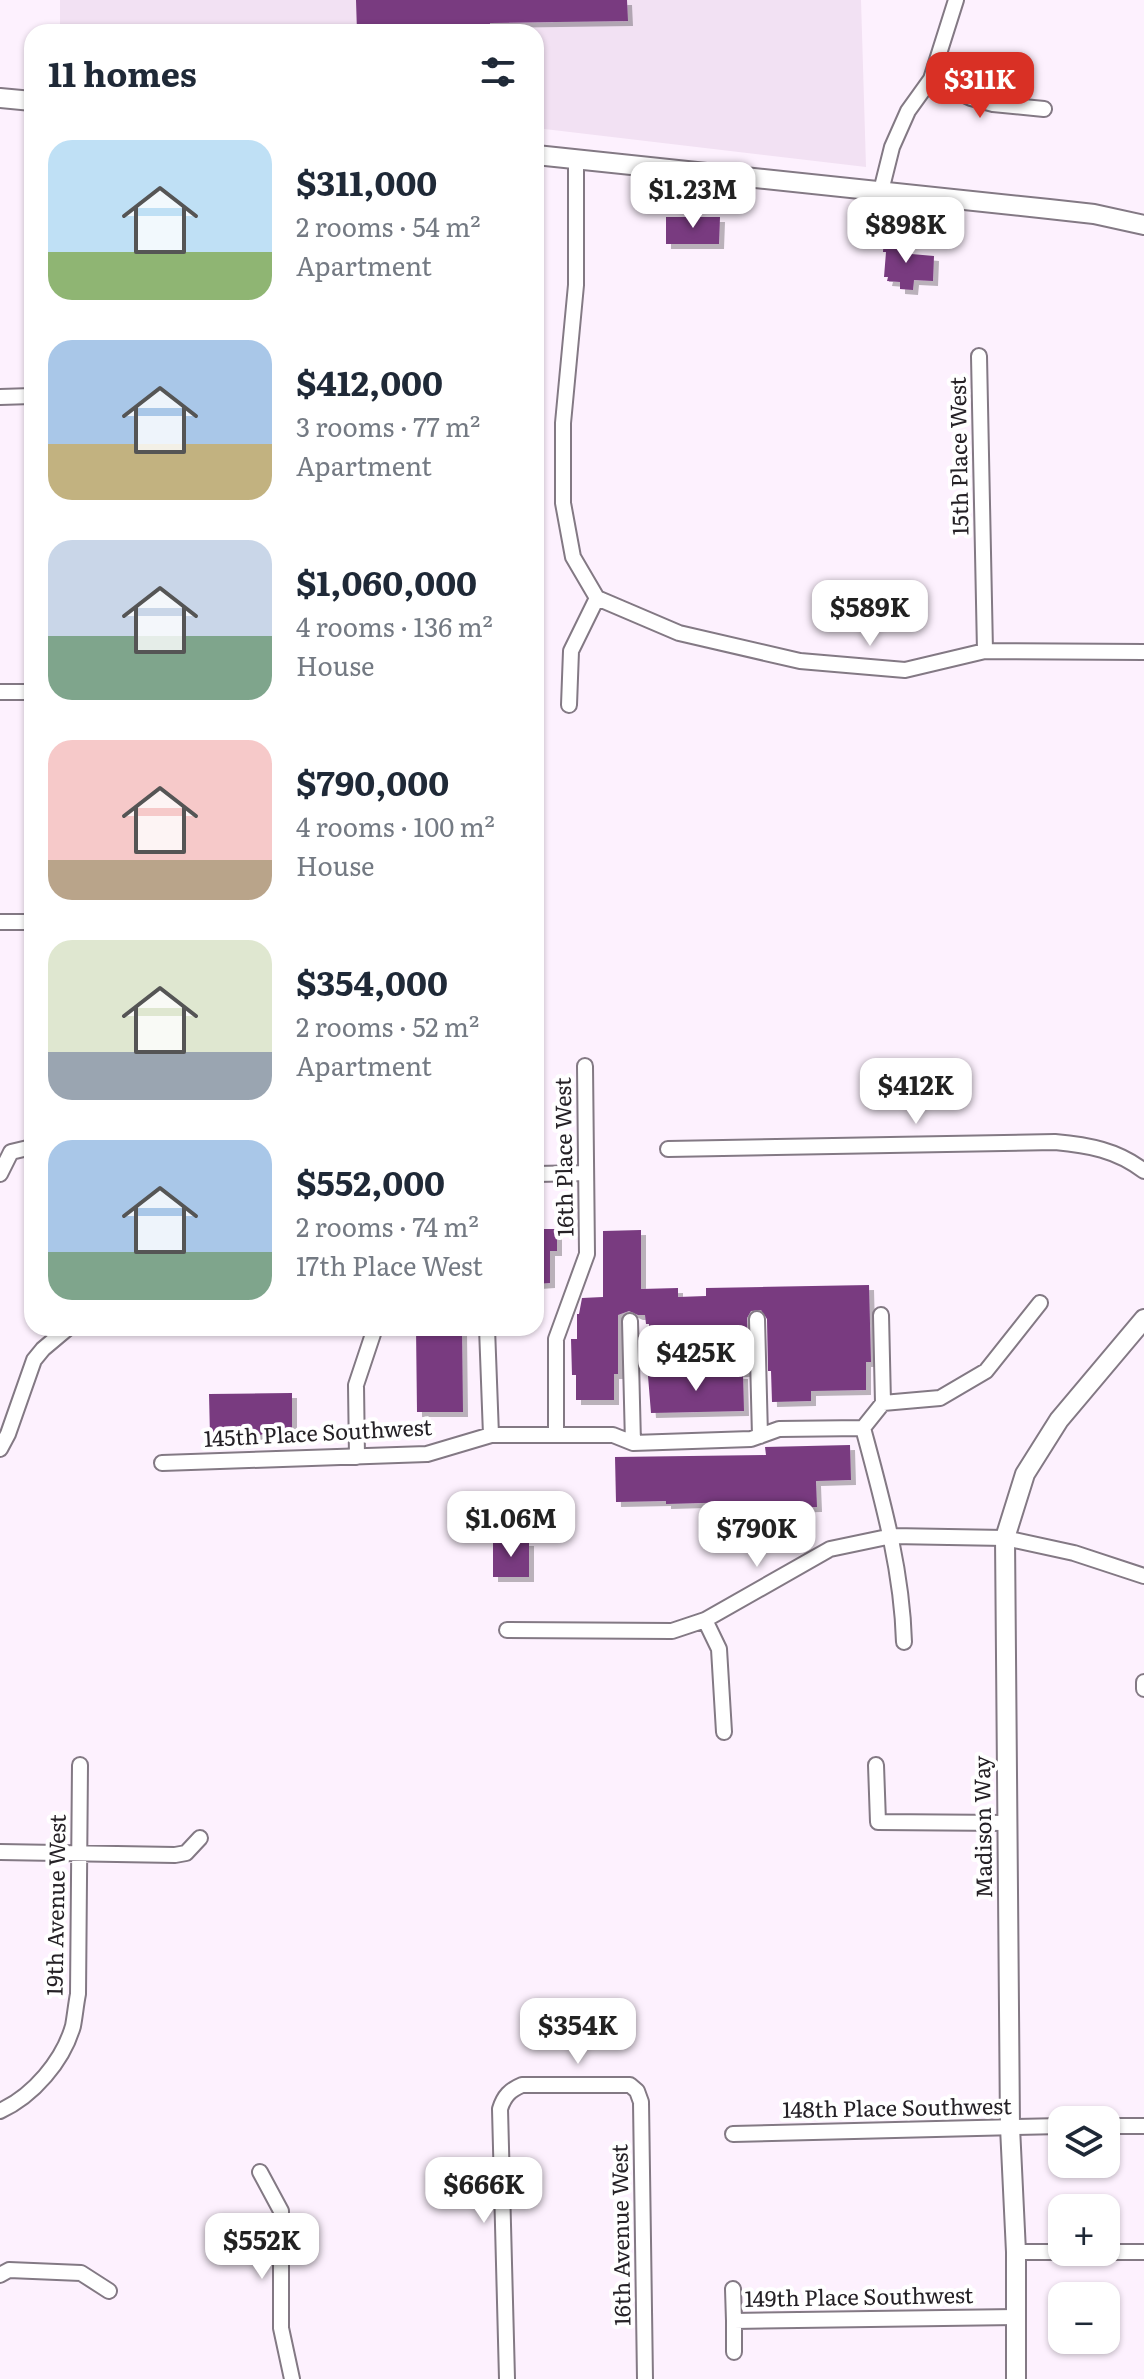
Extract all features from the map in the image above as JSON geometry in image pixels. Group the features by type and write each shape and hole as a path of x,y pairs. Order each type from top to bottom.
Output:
{"street":[{"path":"881,191 892,147 908,111 931,79 956,0"},
{"path":"931,79 971,98 993,104 1044,109"},
{"path":"0,98 24,100"},
{"path":"544,156 1094,214 1144,225"},
{"path":"576,160 576,285 563,423 563,503 573,557 597,598 679,633 800,661 905,670 985,651 1144,652"},
{"name":"15th Place West","path":"979,356 985,651"},
{"path":"0,397 24,396"},
{"path":"569,705 571,651 597,598"},
{"path":"0,692 24,692"},
{"path":"0,922 24,922"},
{"name":"16th Place West","path":"556,1435 556,1339 587,1254 585,1066"},
{"path":"668,1149 1055,1142 1086,1144 1111,1152 1144,1171"},
{"path":"0,1174 11,1152 24,1149"},
{"path":"544,1174 586,1173"},
{"path":"883,1403 940,1398 986,1371 1040,1303"},
{"path":"881,1315 883,1403 863,1428 892,1536 903,1608 904,1642"},
{"path":"757,1319 760,1436"},
{"name":"Madison Way","path":"1016,2379 1016,2252 1010,2127 1005,1538 1025,1474 1059,1420 1144,1319"},
{"path":"630,1321 633,1443"},
{"path":"0,1449 34,1360 58,1336"},
{"path":"357,1457 356,1385 372,1336"},
{"path":"487,1336 491,1435"},
{"name":"145th Place Southwest","path":"162,1463 427,1454 491,1435 613,1435 633,1443 751,1439 779,1429 863,1428"},
{"path":"507,1630 672,1631 705,1620 830,1549 892,1536 1005,1538 1074,1553 1144,1576"},
{"path":"705,1620 719,1649 724,1732"},
{"path":"1144,1682 1144,1689"},
{"name":"19th Avenue West","path":"0,2111 14,2105 39,2083 60,2056 72,2028 78,1994 80,1765"},
{"path":"876,1765 878,1822 1007,1823"},
{"path":"0,1852 175,1855 186,1853 200,1838"},
{"name":"16th Avenue West","path":"507,2379 500,2109 503,2098 522,2085 630,2085 637,2091 641,2102 645,2379"},
{"name":"148th Place Southwest","path":"733,2134 1048,2126"},
{"path":"1120,2126 1144,2126"},
{"path":"260,2172 281,2211 281,2328 292,2379"},
{"path":"1016,2252 1048,2252"},
{"path":"1120,2252 1144,2252"},
{"path":"0,2275 9,2270 81,2273 109,2291"},
{"name":"149th Place Southwest","path":"733,2289 734,2321 1016,2317"},
{"path":"734,2321 734,2352"}],"shaded area":[{"path":"60,0 861,0 866,167 544,129 544,24 60,24"}],"building":[{"path":"356,0 627,0 628,21 357,24"},
{"path":"666,217 720,217 719,244 666,244"},
{"path":"884,236 901,238 900,253 934,256 933,281 914,280 913,290 900,289 900,282 887,281 888,277 884,277"},
{"path":"544,1229 557,1229 557,1251 550,1251 550,1283 544,1283"},
{"path":"641,1230 641,1289 678,1288 678,1297 706,1296 706,1288 869,1285 871,1362 866,1362 866,1390 811,1391 811,1401 772,1402 767,1319 761,1310 751,1311 747,1318 748,1372 732,1372 732,1349 649,1349 649,1324 646,1324 645,1315 629,1311 618,1315 618,1374 614,1374 614,1400 576,1400 571,1339 577,1339 577,1314 582,1298 603,1297 603,1231"},
{"path":"416,1336 462,1336 463,1412 417,1412"},
{"path":"743,1374 744,1411 651,1413 648,1376"},
{"path":"292,1393 292,1434 210,1436 209,1394"},
{"path":"850,1445 851,1480 816,1481 817,1507 777,1508 777,1501 616,1502 615,1457 766,1455 765,1447"},
{"path":"493,1541 529,1541 529,1577 493,1577"}]}
